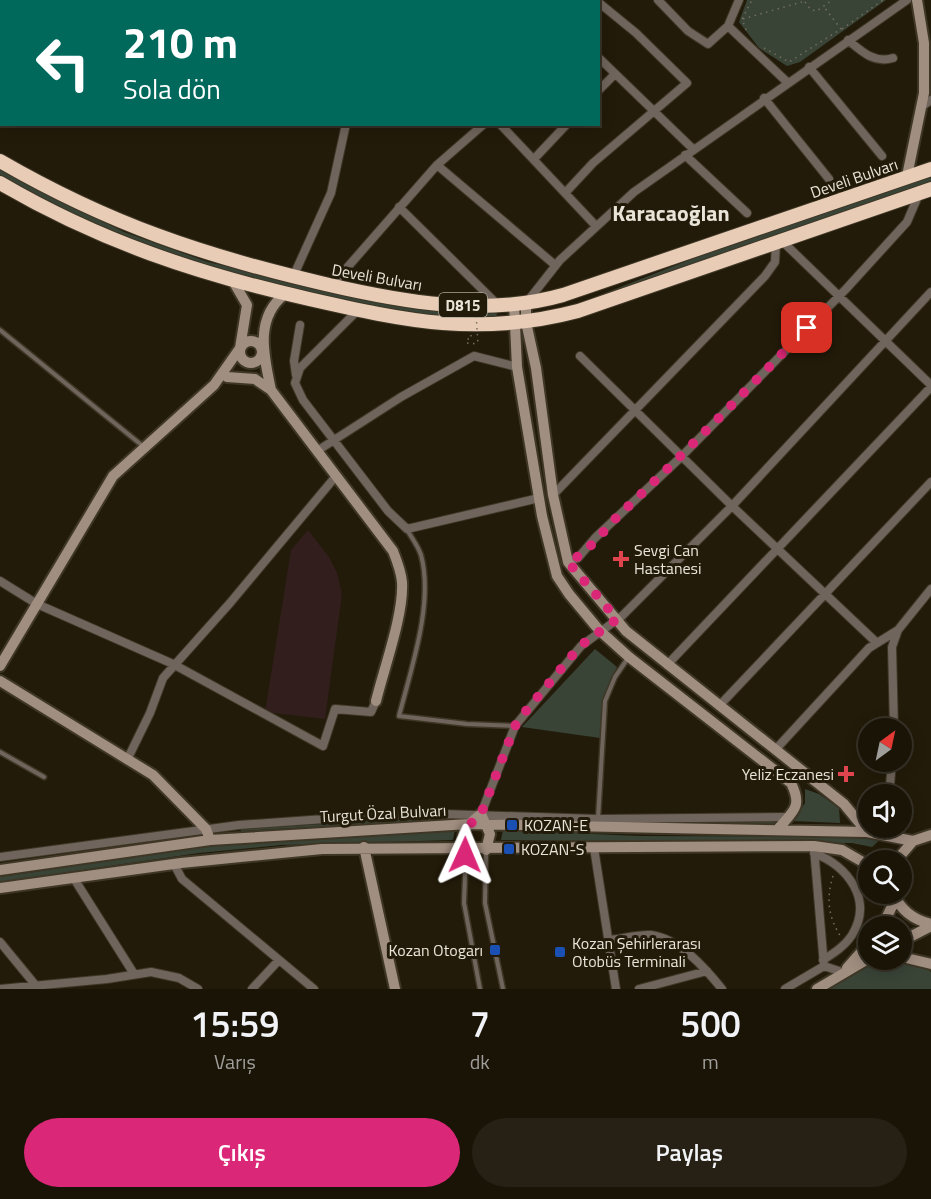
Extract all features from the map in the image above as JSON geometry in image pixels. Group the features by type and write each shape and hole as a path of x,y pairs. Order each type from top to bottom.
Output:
{"highway":[{"name":"Develi Bulvarı","path":"0,161 65,197 141,231 212,256 331,286 413,301 460,305 520,303 563,295 931,169"},
{"name":"Develi Bulvarı","path":"0,183 86,229 172,263 285,294 358,310 443,324 520,323 578,311 925,191"}],"street":[{"path":"658,0 688,31 708,44 728,26 739,0"},
{"path":"778,829 796,808 798,797 792,783 629,657 600,630 569,594 557,576 539,498 517,367 520,303 596,226 634,192 808,67 907,0"},
{"path":"907,176 921,107 924,44 917,0"},
{"path":"566,192 593,163 687,83 636,33 600,5"},
{"path":"728,26 787,82"},
{"path":"848,40 867,55 884,61 893,58"},
{"path":"600,59 693,149"},
{"path":"808,67 882,156"},
{"path":"600,89 615,74"},
{"path":"764,98 829,179"},
{"path":"921,107 931,100"},
{"path":"293,277 331,193 346,126"},
{"path":"331,286 437,165 482,126"},
{"path":"502,126 596,226"},
{"path":"534,159 565,126"},
{"path":"685,155 747,213"},
{"path":"437,165 555,266"},
{"path":"568,562 579,558 595,538 681,457 839,297 907,222 925,191"},
{"path":"399,207 497,304"},
{"path":"667,665 931,386 779,242"},
{"path":"554,495 765,276 775,262 779,242"},
{"path":"233,281 247,305 240,348 242,359 251,363"},
{"path":"486,850 490,838 484,818 515,726 580,646 617,619 732,506 931,292"},
{"path":"0,666 113,476 214,385 258,361 273,303 285,294"},
{"path":"296,375 358,310"},
{"path":"520,323 536,368 554,495 568,562 626,631 844,804 858,819"},
{"path":"300,325 294,361 295,382 303,400 388,511 407,529 539,498"},
{"path":"214,385 245,342 253,341 262,351 271,390"},
{"path":"317,451 474,356 517,367"},
{"path":"580,356 681,457 877,643"},
{"path":"0,581 37,604 173,664 323,746 335,709 371,712 376,701 399,606 402,584 393,550 271,390 255,379 227,377"},
{"path":"127,760 150,713 163,678 173,664 230,603 336,476"},
{"path":"719,705 931,482"},
{"path":"894,718 892,647 898,630 931,589"},
{"path":"776,749 869,648 898,630"},
{"path":"1,684 153,775 206,829 210,840"},
{"name":"Turgut Özal Bulvarı","path":"0,857 206,829 367,816 598,819 788,817"},
{"name":"Turgut Özal Bulvarı","path":"0,870 210,840 469,824 484,818 608,828 858,830"},
{"path":"466,850 462,837 463,831 469,824"},
{"path":"905,850 913,841 931,835"},
{"name":"Turgut Özal Bulvarı","path":"901,838 913,841"},
{"path":"364,847 395,989"},
{"name":"Turgut Özal Bulvarı","path":"0,888 280,852 364,847 466,850 594,848 842,850 858,859"},
{"path":"594,848 616,989"},
{"path":"785,989 824,963 845,943 855,928 860,909 857,892 850,878 836,863 814,850"},
{"path":"814,850 824,963"},
{"path":"174,864 182,879 314,989"},
{"path":"73,877 134,974"},
{"path":"901,904 911,916 931,925"},
{"path":"912,935 931,925"},
{"path":"609,940 652,935 670,942 707,971 722,989"},
{"path":"0,942 37,987"},
{"path":"842,972 858,955"},
{"path":"912,959 931,964"},
{"path":"252,989 279,960"},
{"path":"824,963 842,972"},
{"path":"817,989 858,964"},
{"path":"639,989 707,971"},
{"path":"0,988 37,987 134,974 163,973 198,989"}],"lane":[{"path":"0,330 145,447"},
{"path":"407,529 420,554 424,591 417,645 399,716 466,724 515,726"},
{"path":"598,819 605,702 615,677 629,657"},
{"path":"0,752 44,777"},
{"path":"466,850 464,903 480,989"},
{"path":"486,850 485,903 503,989"}],"path":[{"path":"747,32 742,19 752,0"},
{"path":"742,19 805,0 811,10 817,11 836,0"},
{"path":"761,46 789,62 798,59 883,0"},
{"path":"824,7 841,29"},
{"path":"471,339 467,339 467,343 478,344 475,298"},
{"path":"836,863 830,888 829,908 831,919 845,943"}],"shaded area":[{"path":"308,530 329,557 337,573 342,594 325,719 265,712 291,550"}],"green space":[{"path":"747,0 886,0 800,62 787,66 759,48 739,22"},
{"path":"0,168 124,232 208,262 409,307 452,312 497,312 496,322 355,303 215,271 170,256 93,225 0,176"},
{"path":"931,176 931,183 585,301 707,253"},
{"path":"595,649 617,667 605,702 600,738 522,727"},
{"path":"805,789 819,794 839,808 840,823 793,821 805,803"},
{"path":"451,816 451,819 241,831 241,829"},
{"path":"782,821 780,824 621,824 622,822"},
{"path":"455,830 453,840 281,845 199,853 0,882 0,877 201,847"},
{"path":"503,830 639,836 882,838 872,847 852,843 501,840"},
{"path":"912,962 917,962 931,972 931,989 828,989 860,970 912,970"}],"place":[{"name":"Sevgi Can Hastanesi","path":"621,559"},
{"name":"Yeliz Eczanesi","path":"846,774"},
{"name":"KOZAN-E","path":"512,825"},
{"name":"KOZAN-S","path":"509,849"},
{"name":"Kozan Otogarı","path":"495,950"},
{"name":"Kozan Şehirlerarası Otobüs Terminali","path":"560,952"}],"district":[{"name":"Karacaoğlan","path":"671,213"}],"route":[{"path":"465,855 463,831 481,814 515,726 580,646 617,619 568,562 579,558 595,538 681,457 807,328"}]}
